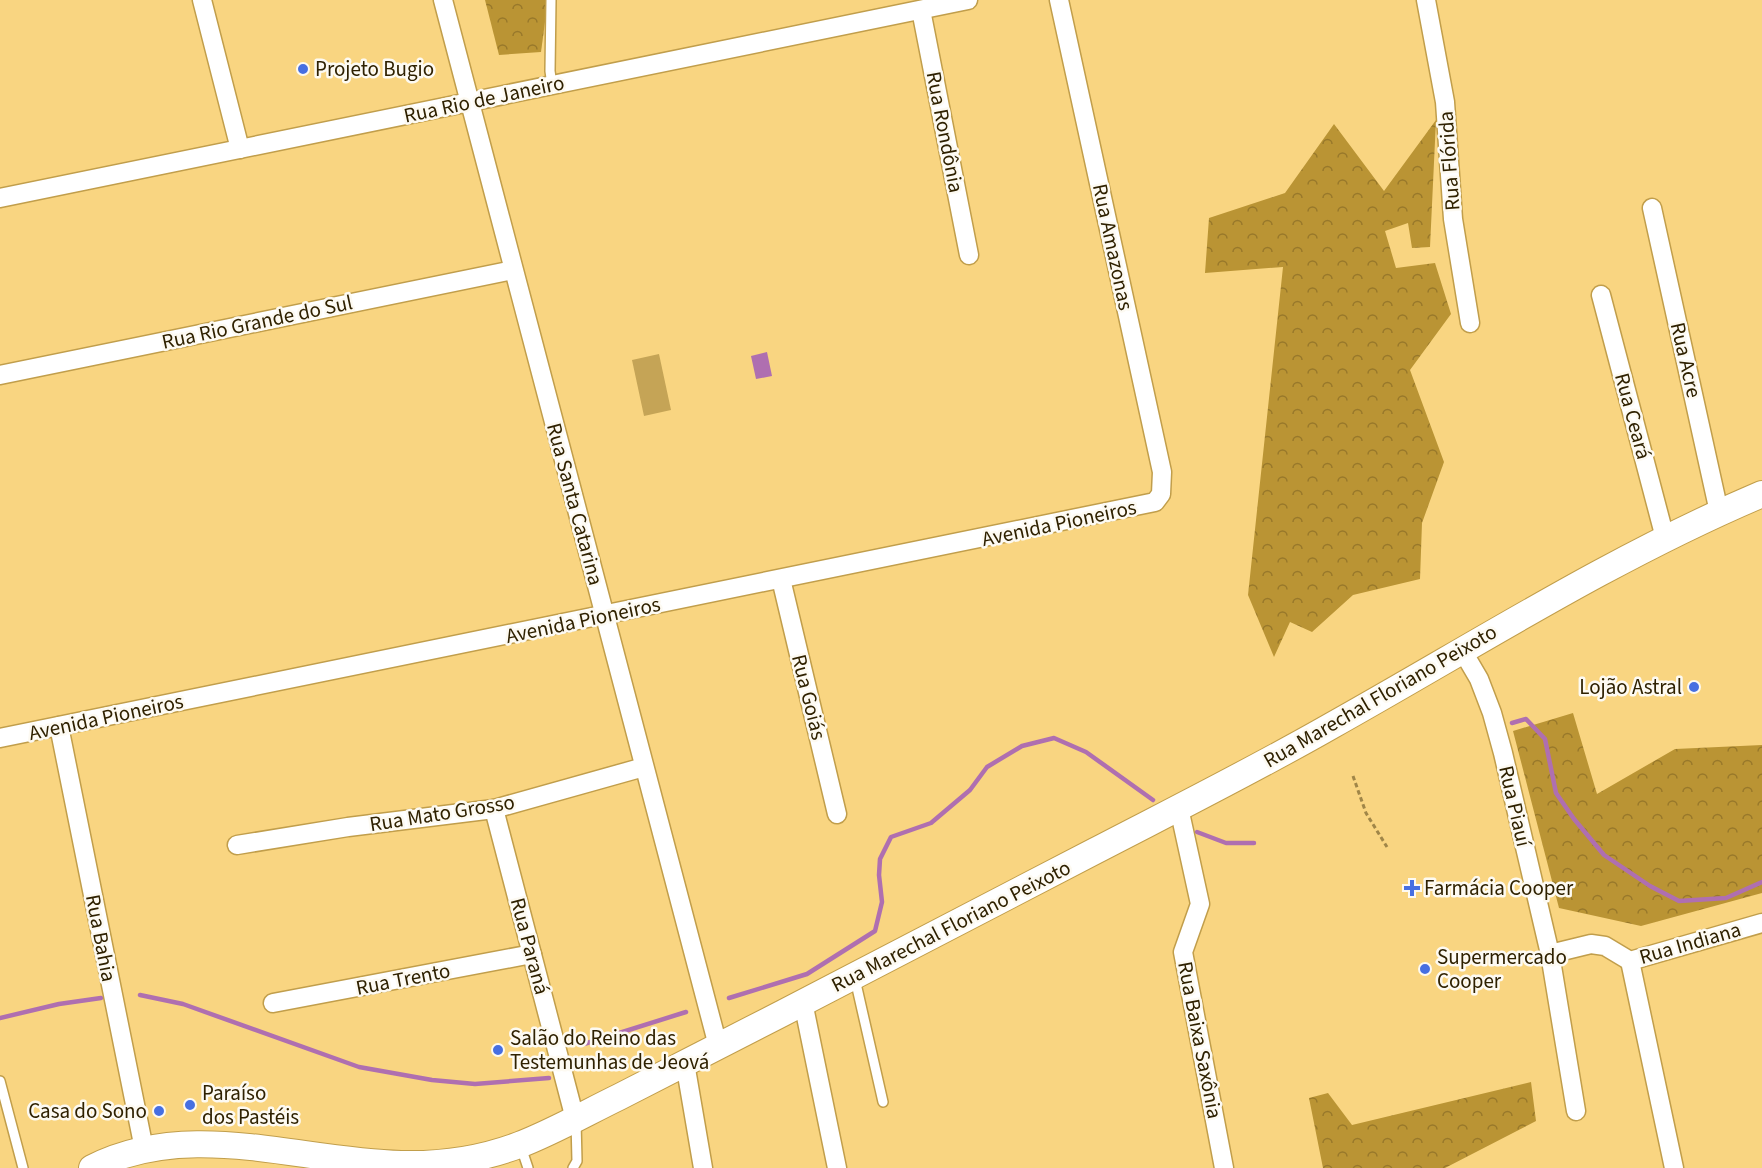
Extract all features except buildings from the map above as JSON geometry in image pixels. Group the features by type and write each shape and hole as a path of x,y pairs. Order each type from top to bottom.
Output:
{"main road":[{"name":"Rua Marechal Floriano Peixoto","path":"92,1168 118,1162 144,1149 170,1145 206,1144 274,1155 399,1164 430,1164 513,1156 575,1119 1179,808 1333,725 1613,565 1719,512 1762,494"}],"street":[{"path":"202,0 240,149"},
{"name":"Rua Santa Catarina","path":"442,0 718,1046"},
{"name":"Rua Rio de Janeiro","path":"0,198 968,0"},
{"name":"Rua Amazonas","path":"1059,0 1162,472 1161,494"},
{"name":"Rua Flórida","path":"1426,0 1445,102 1453,219 1470,323"},
{"name":"Rua Rondônia","path":"921,10 969,255"},
{"name":"Rua Acre","path":"1652,208 1719,512"},
{"name":"Rua Rio Grande do Sul","path":"0,375 513,270"},
{"name":"Rua Ceará","path":"1601,295 1665,538"},
{"name":"Avenida Pioneiros","path":"0,738 1145,505 1155,502 1161,494"},
{"name":"Rua Goiás","path":"781,579 837,814"},
{"name":"Rua Piauí","path":"1462,650 1479,679 1492,713 1550,954 1576,1111"},
{"name":"Rua Bahia","path":"59,726 144,1149"},
{"name":"Rua Mato Grosso","path":"237,845 348,827 494,809 644,767"},
{"name":"Rua Baixa Saxônia","path":"1179,808 1200,904 1183,952 1224,1168"},
{"name":"Rua Paraná","path":"494,809 575,1119"},
{"name":"Rua Indiana","path":"1550,954 1591,944 1605,946 1630,961 1762,923"},
{"name":"Rua Trento","path":"273,1004 532,954"},
{"path":"1630,961 1674,1168"},
{"path":"803,1002 837,1168"},
{"path":"685,1063 703,1168"}],"lane":[{"path":"551,0 550,71 552,85"},
{"path":"855,976 883,1102"},
{"path":"0,1081 23,1168"},
{"path":"573,1168 577,1161 575,1119"}],"path":[{"path":"1353,776 1366,813 1387,848"}],"shaded area":[{"path":"767,352 772,376 756,379 751,356"},
{"path":"659,354 671,410 644,416 632,360"}],"green space":[{"path":"485,0 548,0 541,52 499,55"},
{"path":"1436,120 1430,247 1412,248 1408,223 1385,231 1396,268 1435,263 1451,314 1410,370 1444,462 1422,523 1420,579 1353,595 1312,632 1290,622 1274,657 1248,595 1283,267 1205,273 1209,218 1285,193 1334,124 1384,191"},
{"path":"1573,713 1597,794 1675,749 1762,745 1762,893 1641,926 1559,908 1513,731"},
{"path":"1531,1082 1536,1121 1445,1168 1323,1168 1309,1098 1328,1093 1352,1125"}],"waterway":[{"path":"1512,723 1526,719 1545,739 1556,793 1604,855 1650,886 1679,901 1726,898 1762,882"},
{"path":"729,998 807,974 875,931 882,902 880,859 891,837 931,823 970,790 987,767 1022,746 1054,738 1086,752 1153,800"},
{"path":"1197,832 1226,843 1254,843"},
{"path":"140,995 183,1004 359,1067 432,1080 475,1084 549,1078"},
{"path":"0,1018 59,1004 101,998"},
{"path":"584,1044 686,1012"}],"place":[{"name":"Projeto Bugio","path":"303,69"},
{"name":"Lojão Astral","path":"1694,687"},
{"name":"Farmácia Cooper","path":"1412,888"},
{"name":"Supermercado Cooper","path":"1425,969"},
{"name":"Salão do Reino das Testemunhas de Jeová","path":"498,1050"},
{"name":"Paraíso dos Pastéis","path":"190,1105"},
{"name":"Casa do Sono","path":"159,1111"}]}
